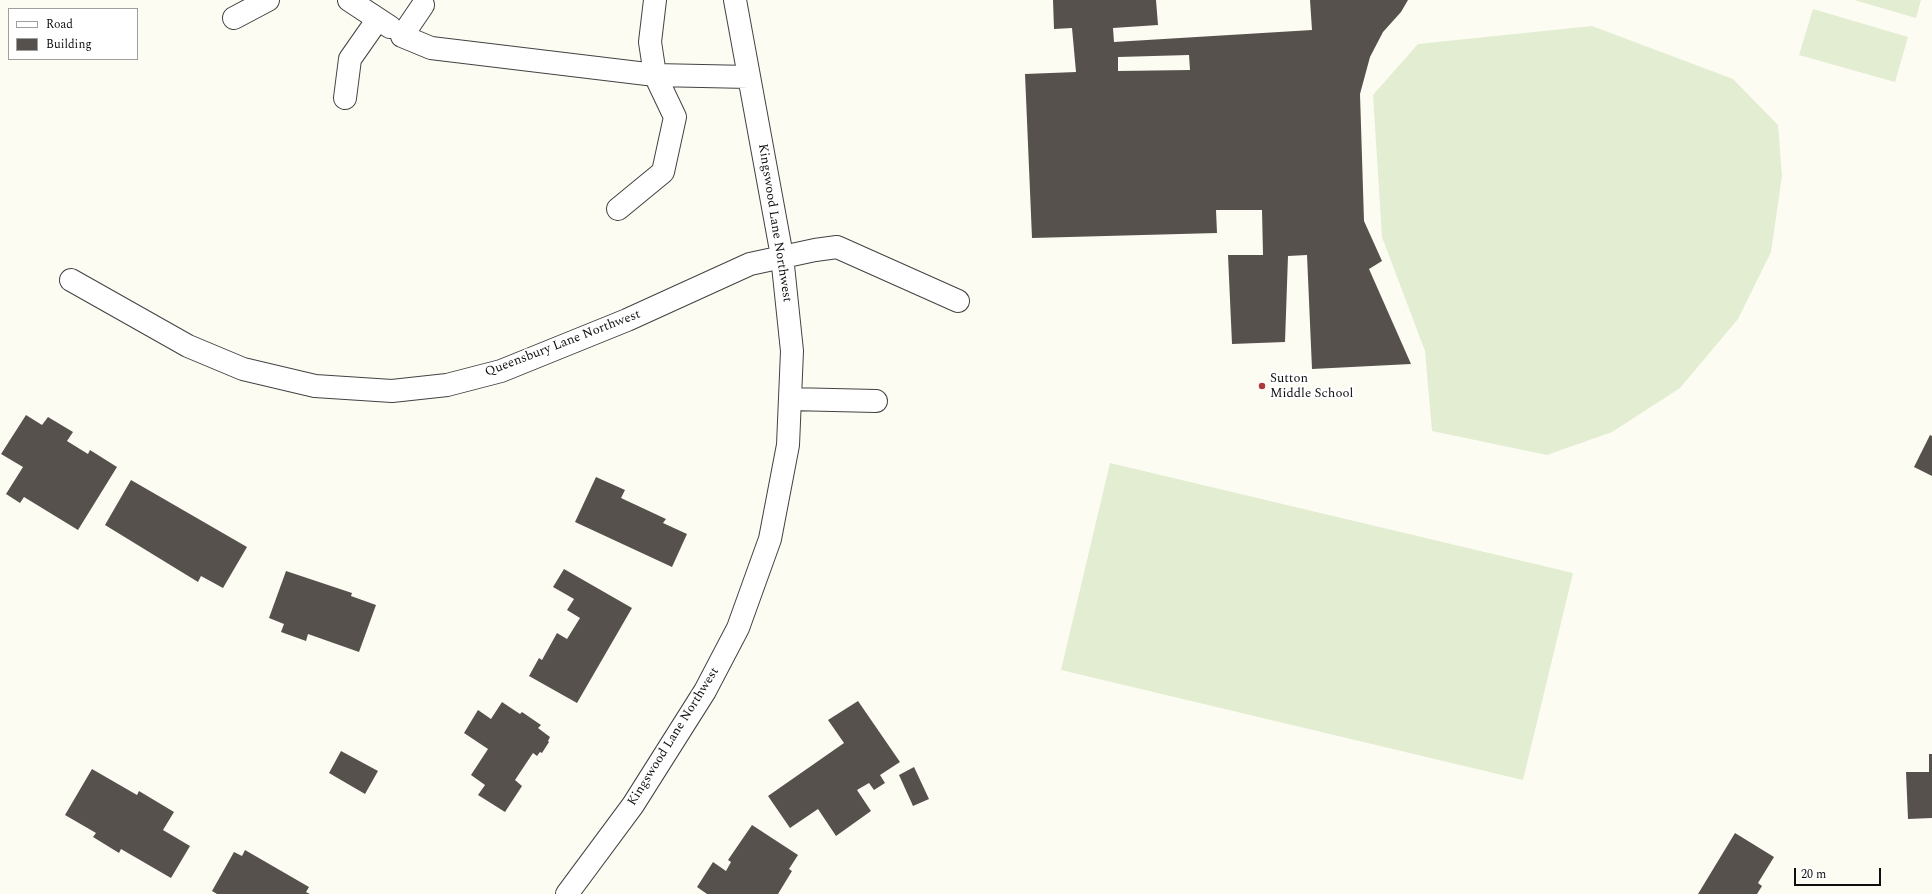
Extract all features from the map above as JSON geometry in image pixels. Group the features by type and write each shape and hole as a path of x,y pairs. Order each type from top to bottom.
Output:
{"street":[{"path":"234,18 268,0"},
{"path":"349,0 402,36 431,48 655,75 749,77"},
{"path":"618,209 663,172 675,117 655,75 650,42 655,0"},
{"name":"Kingswood Lane Northwest","path":"567,894 633,805 705,691 738,628 770,538 788,445 792,351 782,256 735,0"},
{"path":"402,36 423,5"},
{"path":"344,98 350,59 378,19"},
{"name":"Queensbury Lane Northwest","path":"71,280 188,346 243,369 315,386 392,391 447,385 501,371 627,320 750,264 782,256 837,247 958,302"},
{"path":"790,399 876,401"}],"green space":[{"path":"1854,0 1921,0 1916,18"},
{"path":"1813,9 1908,37 1895,82 1799,55"},
{"path":"1592,26 1733,79 1778,125 1782,176 1771,252 1738,319 1680,388 1612,432 1547,455 1432,431 1425,351 1382,237 1373,95 1418,44"},
{"path":"1110,463 1573,573 1523,780 1061,670"}],"building":[{"path":"1053,0 1156,0 1158,25 1113,28 1114,42 1312,30 1310,0 1408,0 1401,12 1383,32 1370,57 1360,94 1364,221 1382,261 1369,269 1411,364 1312,369 1307,255 1288,256 1285,342 1232,344 1228,255 1263,255 1262,210 1216,210 1217,233 1032,238 1025,74 1076,72 1072,28 1054,29","holes":["1189,55 1190,70 1118,71 1118,57"]},
{"path":"26,415 42,425 48,417 73,432 67,441 88,454 90,450 117,467 78,530 24,497 20,503 6,494 23,467 1,454"},
{"path":"1930,435 1932,436 1932,476 1914,467"},
{"path":"596,477 625,490 621,498 666,519 663,523 687,534 672,567 575,522"},
{"path":"131,480 247,547 223,588 201,576 198,582 105,525"},
{"path":"564,569 632,608 577,703 529,676 539,658 542,660 557,633 567,639 580,618 567,610 574,599 553,587"},
{"path":"286,571 352,593 351,596 376,605 359,652 308,634 306,641 281,632 284,624 269,618"},
{"path":"858,701 900,762 880,775 885,783 874,790 869,783 857,790 871,811 836,836 818,809 790,828 768,796 844,743 828,720"},
{"path":"502,702 520,714 522,712 541,725 538,728 550,737 549,742 542,753 540,752 537,756 533,753 515,780 522,786 505,812 478,795 485,785 471,775 488,749 464,733 478,710 491,719"},
{"path":"341,751 378,771 365,794 329,773"},
{"path":"1929,754 1932,754 1932,818 1908,819 1906,772 1929,772"},
{"path":"914,767 929,799 913,806 899,775"},
{"path":"92,769 137,795 139,791 174,812 163,830 190,846 171,878 121,849 119,853 93,837 96,833 65,815"},
{"path":"752,825 798,855 789,869 792,871 778,894 707,894 697,887 713,862 726,871 731,862 728,860"},
{"path":"1735,833 1774,857 1758,883 1762,886 1757,894 1698,894"},
{"path":"245,850 309,887 306,892 310,894 217,894 212,891 234,852 242,856"}],"place":[{"name":"Sutton Middle School","path":"1262,386"}]}
